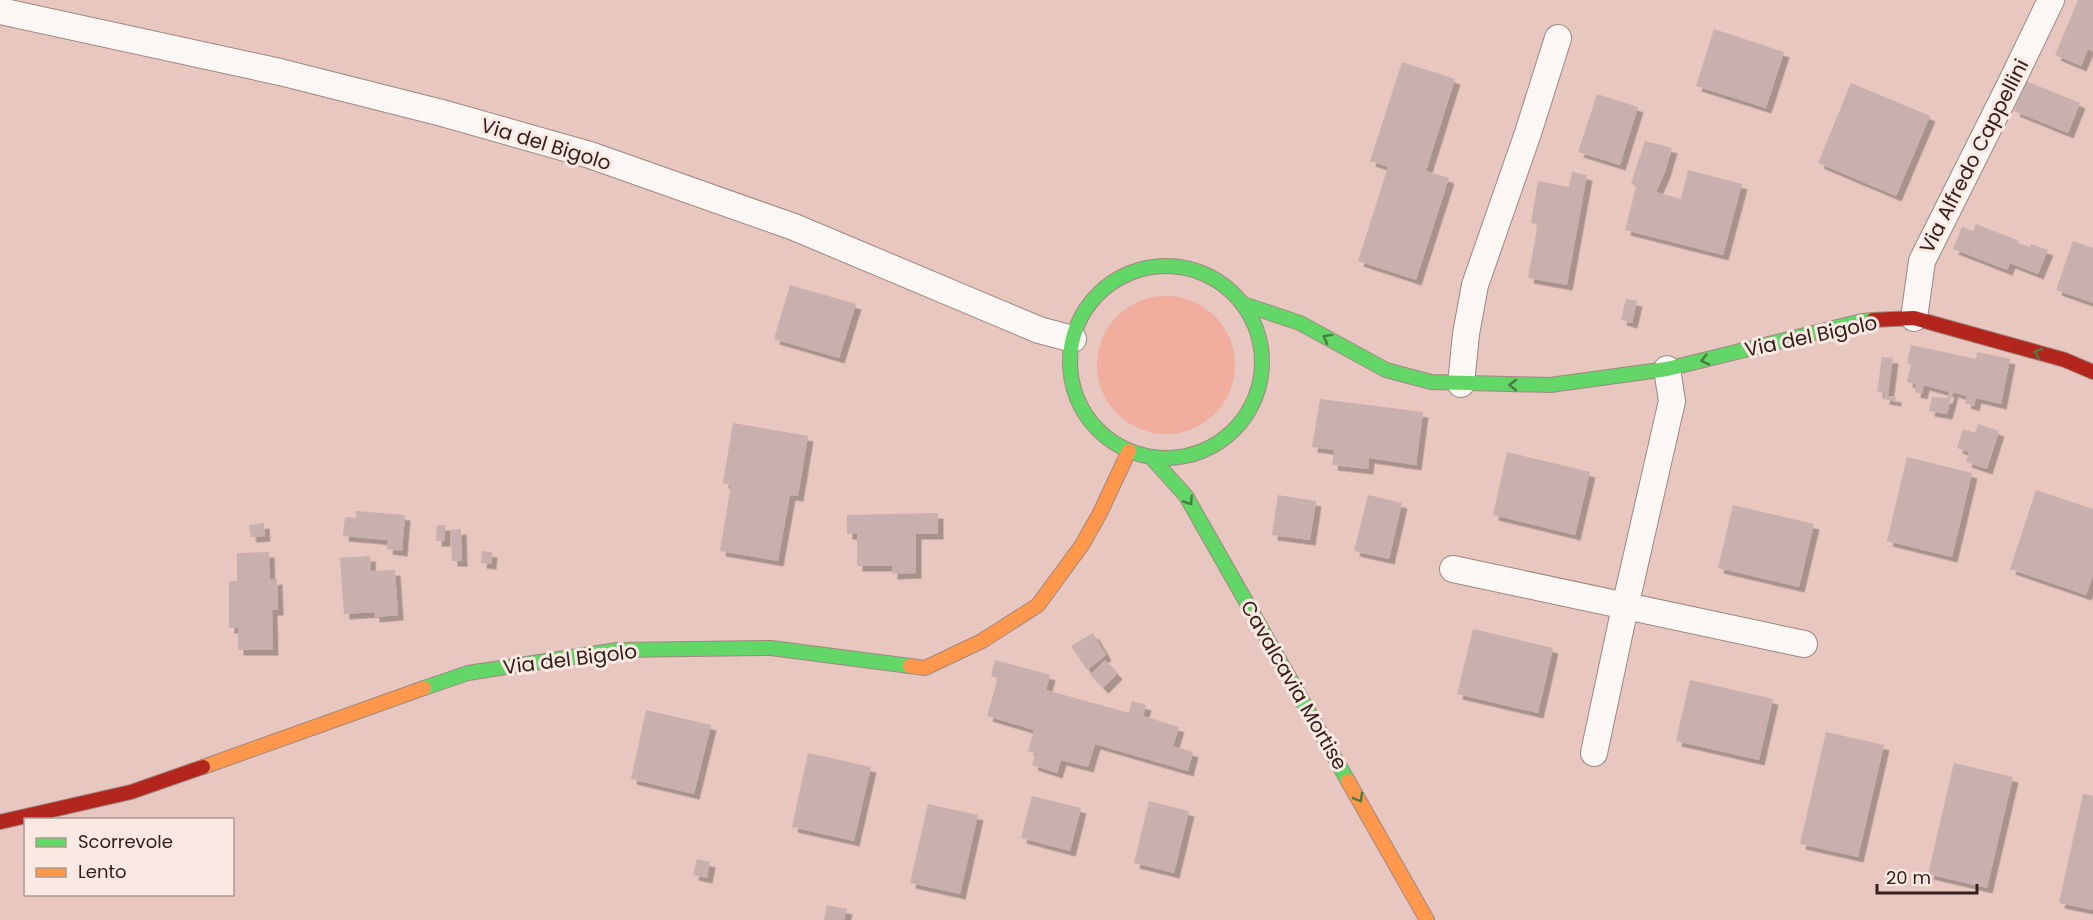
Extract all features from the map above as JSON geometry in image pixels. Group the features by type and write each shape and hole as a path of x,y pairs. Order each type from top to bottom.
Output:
{"street":[{"name":"Via Alfredo Cappellini","path":"1914,318 1922,261 2051,0"},
{"name":"Via del Bigolo","path":"0,11 280,72 442,113 590,155 794,227 1039,330 1072,339"},
{"path":"1461,384 1474,285 1528,133 1558,38"},
{"name":"Via del Bigolo","path":"1147,268 1179,268 1210,276 1243,304 1256,329 1262,357 1261,376 1257,394 1249,412 1238,427 1223,440 1207,450 1189,456 1150,457 1129,451 1112,442 1085,414 1076,397 1071,378 1069,358 1072,339 1080,319 1092,301 1107,286 1126,275 1147,268"},
{"name":"Via del Bigolo","path":"1243,304 1300,323 1386,370 1431,382 1550,386 1667,369 1862,321 1914,318 2065,360 2093,372"},
{"path":"1594,753 1672,401 1667,369"},
{"name":"Via del Bigolo","path":"0,822 131,792 468,673 616,650 771,648 858,662 925,668 982,641 1038,605 1082,545 1129,451"},
{"name":"Cavalcavia Mortise","path":"1150,457 1186,496 1427,920"},
{"path":"1453,568 1804,644"}],"shaded area":[{"path":"1166,296 1192,301 1215,316 1230,339 1235,365 1230,391 1215,414 1192,429 1166,434 1140,429 1117,414 1102,391 1097,365 1102,339 1117,316 1140,301"}],"building":[{"path":"2078,0 2093,0 2093,52 2088,49 2081,66 2055,55"},
{"path":"1714,29 1784,52 1766,108 1696,86"},
{"path":"1402,62 1455,79 1426,171 1449,178 1416,280 1358,261 1388,167 1370,161"},
{"path":"2026,81 2080,103 2068,133 2014,111"},
{"path":"1851,83 1930,116 1896,196 1818,163"},
{"path":"1597,94 1638,107 1620,165 1578,152"},
{"path":"1645,141 1672,148 1656,192 1681,199 1688,170 1742,184 1723,255 1625,230 1636,187 1631,183"},
{"path":"1572,172 1587,175 1567,285 1528,278 1538,224 1531,223 1538,181 1569,187"},
{"path":"1976,224 2019,241 2018,243 2030,247 2031,244 2048,250 2038,274 2010,263 2007,270 1953,249 1962,227 1973,231"},
{"path":"2073,241 2093,248 2093,303 2056,290"},
{"path":"790,285 856,304 839,358 774,339"},
{"path":"1626,299 1637,301 1632,323 1621,320"},
{"path":"1911,345 1976,359 1977,352 2010,359 2001,404 1976,398 1974,406 1965,403 1967,396 1953,392 1947,414 1929,411 1932,397 1947,398 1949,392 1924,385 1922,394 1915,392 1916,384 1907,382 1911,364 1907,363"},
{"path":"1882,357 1893,358 1888,396 1896,397 1896,401 1884,399 1885,393 1877,392"},
{"path":"1320,399 1423,412 1416,465 1369,458 1368,469 1332,465 1334,450 1312,447"},
{"path":"733,423 808,436 798,496 790,495 778,561 720,551 731,485 723,483"},
{"path":"1978,424 1999,431 1987,469 1966,462 1969,452 1957,448 1963,429 1975,433"},
{"path":"1507,452 1590,472 1575,535 1493,515"},
{"path":"1907,457 1972,473 1952,557 1887,541"},
{"path":"2036,490 2093,509 2093,575 2086,595 2010,569"},
{"path":"1278,495 1316,501 1310,540 1272,535"},
{"path":"1368,495 1402,503 1389,559 1354,551"},
{"path":"1733,505 1814,524 1799,587 1718,568"},
{"path":"356,511 405,515 402,551 387,549 388,540 343,536 345,517 356,518"},
{"path":"938,513 938,534 916,534 916,573 892,574 892,566 857,566 857,534 847,534 847,515"},
{"path":"264,523 265,536 251,537 249,525"},
{"path":"437,525 445,525 445,541 436,541"},
{"path":"461,529 462,561 452,561 451,530"},
{"path":"482,551 492,552 491,564 481,563"},
{"path":"269,552 270,580 277,579 278,610 272,610 273,650 238,650 238,628 229,628 229,581 237,581 237,553"},
{"path":"370,556 371,571 395,570 398,615 374,617 374,612 344,614 340,558"},
{"path":"1473,629 1553,648 1538,713 1457,694"},
{"path":"1093,633 1106,655 1087,670 1071,646"},
{"path":"995,660 1050,675 1046,690 1129,713 1132,701 1146,705 1143,716 1179,727 1173,746 1193,752 1188,771 1095,744 1088,767 1061,760 1057,773 1032,765 1036,753 1028,751 1034,730 987,716 998,678 991,676"},
{"path":"1105,660 1117,674 1103,688 1090,675"},
{"path":"1690,680 1773,699 1759,760 1676,741"},
{"path":"646,710 711,725 694,794 631,779"},
{"path":"1826,732 1884,745 1858,857 1800,844"},
{"path":"808,753 871,767 854,841 792,827"},
{"path":"1954,763 2013,777 1987,888 1928,874"},
{"path":"2083,794 2093,796 2093,910 2059,903"},
{"path":"1032,796 1081,808 1070,851 1021,838"},
{"path":"1149,801 1189,811 1174,873 1134,863"},
{"path":"928,804 978,815 960,894 910,883"},
{"path":"697,859 710,862 707,878 693,875"},
{"path":"827,905 847,909 844,920 824,920"}],"traffic: fast":[{"path":"1166,266 1203,273 1234,294 1255,325 1262,362 1255,399 1234,430 1203,451 1166,458 1129,451 1098,430 1077,399 1070,362 1077,325 1098,294 1129,273 1166,266"},
{"path":"1243,304 1300,323 1386,370 1431,382 1550,385 1667,369 1873,320"},
{"path":"1151,457 1186,496 1348,781"},
{"path":"424,688 468,673 617,650 771,648 910,666"}],"traffic: slow":[{"path":"910,666 925,668 982,641 1038,605 1082,545 1129,451"},
{"path":"203,767 424,688"},
{"path":"1348,781 1427,920"}],"traffic: jam":[{"path":"1873,320 1914,318 2065,360 2093,372"},
{"path":"0,822 131,792 203,767"}]}
